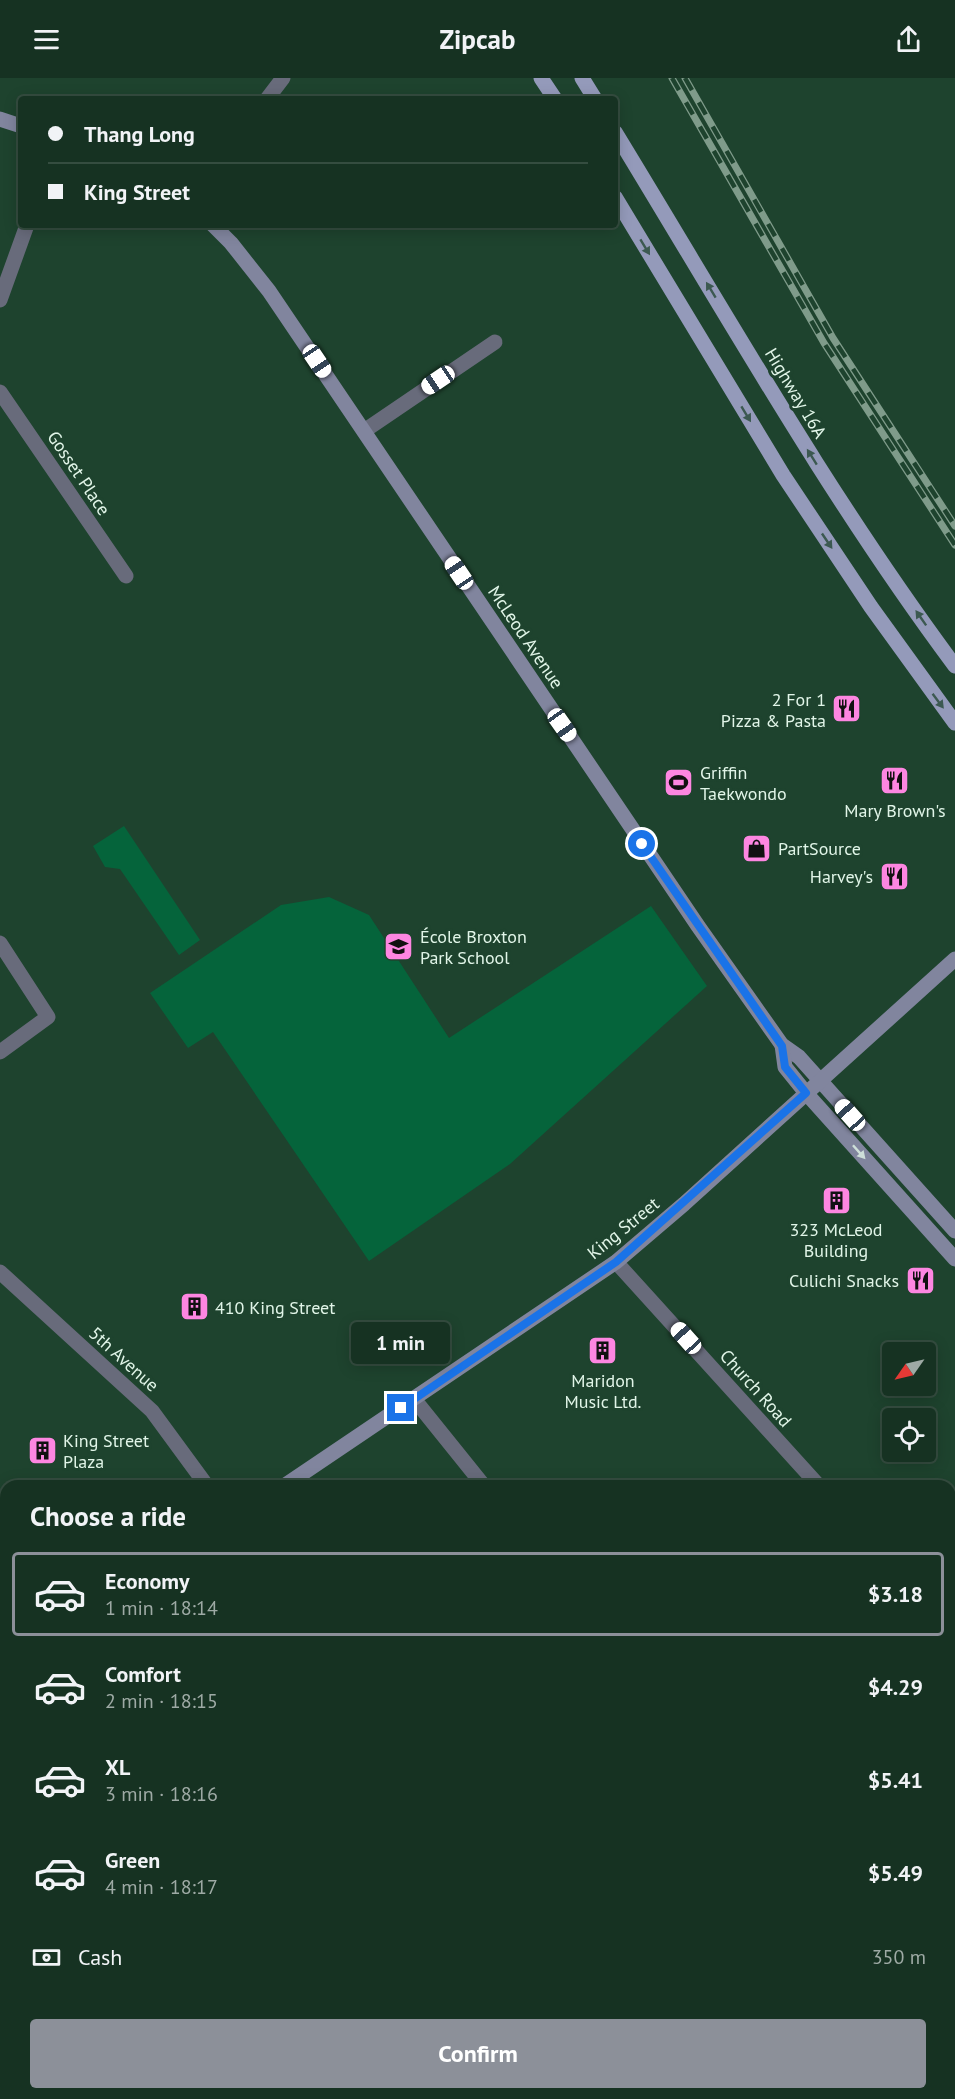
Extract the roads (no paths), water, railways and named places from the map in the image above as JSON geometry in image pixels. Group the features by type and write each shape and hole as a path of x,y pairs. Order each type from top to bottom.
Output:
{"main road":[{"path":"542,78 553,96"},
{"path":"582,78 593,96"},
{"name":"Highway 16A","path":"618,137 811,456 955,666"},
{"path":"618,202 783,475 871,607 955,723"}],"street":[{"path":"269,96 283,78"},
{"path":"0,119 18,125"},
{"path":"0,300 26,228"},
{"name":"McLeod Avenue","path":"216,228 231,243 269,291 782,1046 799,1057 955,1231"},
{"path":"364,430 495,342"},
{"name":"Gosset Place","path":"0,392 126,576"},
{"path":"0,943 48,1017 0,1052"},
{"name":"King Street","path":"293,1480 616,1262 955,959"},
{"name":"McLeod Avenue","path":"782,1046 785,1067 806,1093 955,1259"},
{"name":"Church Road","path":"616,1262 814,1480"},
{"name":"5th Avenue","path":"0,1272 152,1411 203,1480"},
{"path":"414,1399 479,1480"}],"railway":[{"path":"672,78 824,343 955,545"},
{"path":"685,78 833,338 955,526"}],"place":[{"name":"2 For 1 Pizza & Pasta","path":"847,709"},
{"name":"Mary Brown's","path":"895,781"},
{"name":"Griffin Taekwondo","path":"679,782"},
{"name":"PartSource","path":"757,848"},
{"name":"Harvey's","path":"894,876"},
{"name":"École Broxton Park School","path":"399,946"},
{"name":"323 McLeod Building","path":"836,1200"},
{"name":"Culichi Snacks","path":"920,1280"},
{"name":"410 King Street","path":"194,1307"},
{"name":"Maridon Music Ltd.","path":"603,1351"},
{"name":"King Street Plaza","path":"42,1450"}]}
